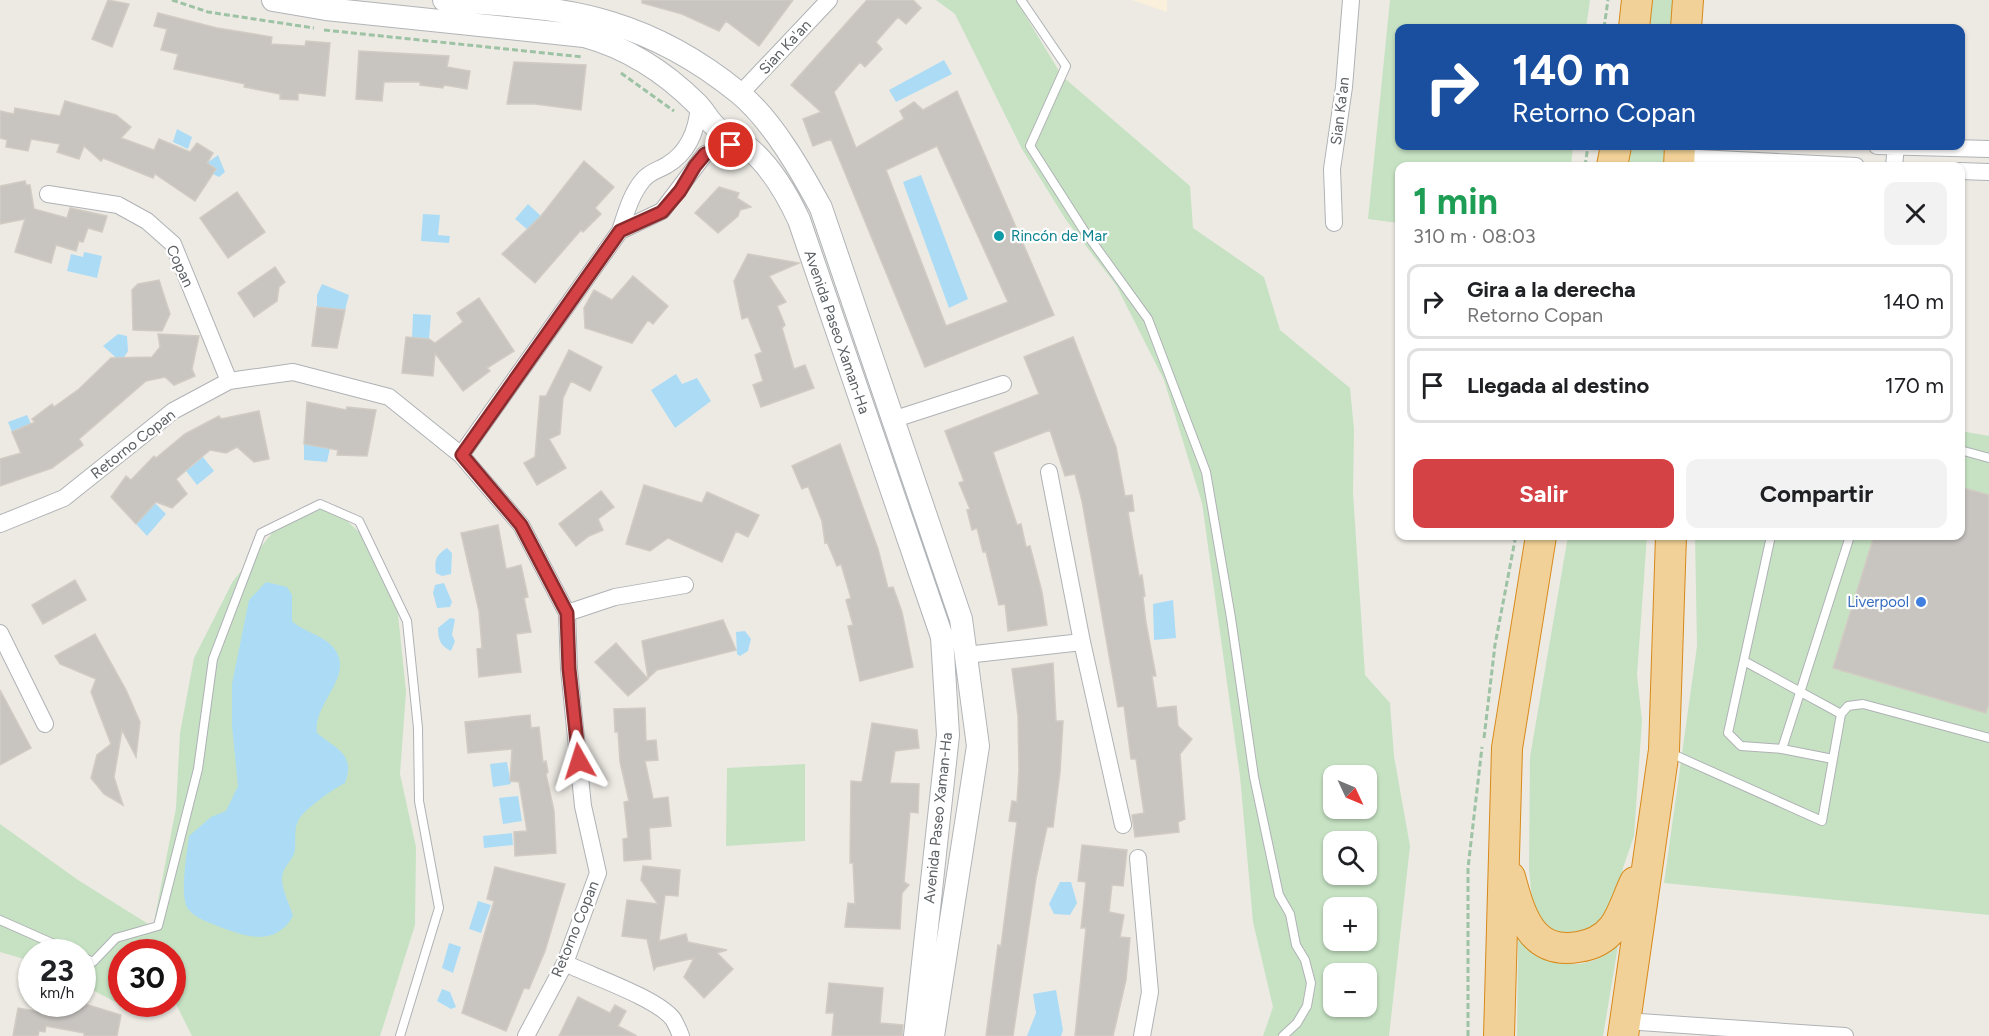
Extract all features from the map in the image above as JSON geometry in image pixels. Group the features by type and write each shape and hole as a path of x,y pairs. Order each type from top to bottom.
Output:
{"highway":[{"path":"1634,24 1637,0"},
{"path":"1686,24 1688,0"},
{"path":"1499,1036 1502,845 1507,748 1540,540"},
{"path":"1522,649 1538,619 1555,540"},
{"path":"1656,540 1654,700 1665,739"},
{"path":"1624,1028 1665,739 1671,540"},
{"path":"1502,845 1519,909 1533,936 1561,950 1592,944 1612,930 1652,840"}],"main road":[{"name":"Avenida Paseo Xaman-Ha","path":"273,0 326,9 584,36 606,41 653,65 698,116 742,143 771,172 788,197 799,220 942,637 948,735 915,1036"},
{"name":"Avenida Paseo Xaman-Ha","path":"444,0 526,8 591,18 611,22 666,44 740,94 792,159 821,208 961,619 966,655 978,746 933,1036"},
{"path":"653,65 666,44"},
{"path":"771,172 792,159"},
{"path":"921,576 944,571"},
{"path":"946,756 976,756"}],"street":[{"name":"Sian Ka'an","path":"740,94 829,0"},
{"name":"Sian Ka'an","path":"1334,223 1332,169 1351,0"},
{"path":"462,455 620,231 629,204 644,178 678,156 690,142 698,116"},
{"path":"620,231 662,212 680,191 705,154 742,143"},
{"path":"1965,148 1989,149"},
{"path":"1679,156 1785,162"},
{"path":"1965,171 1989,172"},
{"name":"Copan","path":"48,194 118,205 147,221 173,244 229,381"},
{"name":"Retorno Copan","path":"0,524 64,498 173,411 229,381 293,372 389,397 462,455 521,525 567,613 569,669 584,806 598,873 565,963 526,1036"},
{"path":"892,420 1003,384"},
{"path":"1049,472 1082,642 1123,825"},
{"path":"567,613 615,597 685,585"},
{"path":"0,633 45,724"},
{"path":"966,655 1082,642"},
{"path":"1138,858 1150,992 1142,1036"},
{"path":"565,963 599,980 636,993 672,1018 681,1036"},
{"path":"1624,1028 1845,1036"}],"lane":[{"path":"1021,0 1066,66 1030,146 1083,229 1148,319 1206,472 1231,618 1254,777 1279,895 1290,914 1296,945 1305,960 1311,983 1307,1006 1297,1023 1283,1036"},
{"path":"1965,451 1989,458"},
{"path":"96,959 116,939 158,926 198,769 213,659 239,586 261,533 320,504 359,521 407,621 418,728 419,801 440,908 400,1036"},
{"path":"1770,540 1728,733 1741,746 1782,748 1833,759"},
{"path":"1782,748 1849,540"},
{"path":"1744,661 1800,694 1841,714"},
{"path":"1665,739 1822,821 1841,714 1848,705 1856,703 1989,738"},
{"path":"0,920 43,939"}],"path":[{"path":"172,0 208,12 350,34 590,58"},
{"path":"1605,24 1608,0"},
{"path":"621,73 698,116"}],"shaded area":[{"path":"1132,0 1167,0 1167,12"}],"green space":[{"path":"936,0 1016,0 1062,76 1190,186 1193,228 1264,277 1280,330 1350,388 1354,430 1353,493 1365,675 1390,703 1394,756 1410,846 1389,1036 1263,1036 1273,1007 1253,922 1240,776 1202,503 1164,380 1116,285 1066,220 1022,149 955,14"},
{"path":"1390,0 1590,0 1587,24 1395,24 1395,150 1573,150 1571,162 1395,162 1395,222 1368,219"},
{"path":"1649,0 1675,0 1673,24 1646,24"},
{"path":"1627,150 1669,150 1668,162 1625,162"},
{"path":"1965,432 1989,436 1989,915 1664,883 1697,646 1695,540 1965,540"},
{"path":"332,507 375,547 397,605 406,692 400,774 416,847 415,925 380,1036 192,1036 182,1017 186,1017 186,939 108,939 108,998 96,992 96,939 18,939 18,957 0,952 0,824 78,880 153,927 176,808 180,733 194,658 233,581 286,516"},
{"path":"1567,540 1647,540 1637,675 1642,721 1634,836 1623,868 1619,895 1606,922 1564,938 1547,927 1533,909 1529,869 1530,757"},
{"path":"805,764 805,841 726,846 727,768"},
{"path":"1518,937 1542,955 1566,964 1591,961 1618,946 1603,1036 1517,1036"}],"water":[{"path":"944,60 952,74 896,102 889,90"},
{"path":"177,129 192,137 188,149 173,142"},
{"path":"218,155 225,172 219,177 213,174 216,169 207,163"},
{"path":"921,175 968,299 949,308 903,182"},
{"path":"528,204 541,216 528,230 515,219"},
{"path":"423,214 440,215 438,235 450,236 449,243 421,241"},
{"path":"84,252 102,256 97,278 67,271 71,254 83,257"},
{"path":"322,284 349,295 345,310 317,307 317,295"},
{"path":"413,314 431,315 429,339 412,338"},
{"path":"118,334 127,336 128,351 121,362 103,346"},
{"path":"676,374 682,384 697,378 711,401 675,428 651,390"},
{"path":"27,415 31,424 12,432 8,422"},
{"path":"304,444 330,448 327,462 304,460"},
{"path":"203,457 214,471 197,485 186,471"},
{"path":"155,503 166,514 147,536 136,524"},
{"path":"447,548 452,553 451,574 442,576 436,573 435,565 440,553"},
{"path":"266,582 287,587 292,595 292,621 328,642 339,657 340,667 337,678 317,722 317,733 342,753 348,765 348,773 345,783 312,806 298,821 294,854 282,875 282,884 293,916 278,932 260,937 230,931 195,915 185,903 184,885 189,836 211,817 226,811 238,786 232,726 232,684 249,600"},
{"path":"444,583 452,602 450,607 437,608 433,593 435,585"},
{"path":"1173,600 1176,638 1154,640 1153,604"},
{"path":"450,618 455,619 452,635 455,641 451,651 442,644 438,632 438,628"},
{"path":"745,631 751,639 748,651 740,656 737,654 736,632"},
{"path":"507,762 511,784 493,787 490,764"},
{"path":"518,796 522,821 503,824 499,798"},
{"path":"512,833 513,845 484,848 483,836"},
{"path":"1060,882 1071,882 1077,903 1070,915 1054,914 1049,904"},
{"path":"478,901 491,905 481,933 469,929"},
{"path":"449,943 461,947 453,973 442,968"},
{"path":"442,989 450,992 456,1007 451,1009 437,1001"},
{"path":"1056,990 1063,1030 1061,1036 1027,1036 1036,1013 1033,994"}],"building":[{"path":"108,0 129,4 112,47 92,39"},
{"path":"642,0 793,0 759,46 726,21 719,31 682,14 642,3"},
{"name":"Rincón de Mar","path":"867,0 913,0 921,8 906,24 898,17 876,42 882,49 865,67 860,62 834,92 856,148 904,119 900,111 914,102 923,110 957,91 1054,315 925,367 831,139 813,146 803,119 821,112 791,85","holes":["937,146 1008,302 946,326 886,170"]},
{"path":"158,13 217,28 272,37 271,44 305,46 306,41 330,43 325,96 298,93 298,100 280,99 280,94 244,87 245,84 174,69 178,54 161,50 167,29 154,26"},
{"path":"359,51 449,56 447,67 470,71 467,89 444,85 443,88 420,85 420,82 384,82 382,101 356,99"},
{"path":"514,62 586,65 581,110 535,104 507,104"},
{"path":"65,101 116,115 131,127 121,138 154,150 159,139 190,152 197,143 213,153 207,163 216,169 195,201 155,174 153,178 103,158 101,161 84,146 79,159 57,152 60,144 31,139 28,151 6,147 7,140 0,138 0,111 14,114 15,108 60,116"},
{"path":"584,161 614,187 595,208 601,214 583,232 581,230 535,283 502,254 541,216"},
{"path":"25,181 26,185 30,185 34,209 67,218 70,208 107,216 102,232 88,228 83,242 79,241 76,251 56,245 51,263 15,252 25,219 0,224 0,186"},
{"path":"719,187 739,193 737,198 751,207 740,210 738,216 718,233 695,213"},
{"path":"237,192 265,232 228,258 200,218"},
{"path":"748,254 799,263 769,276 786,302 777,306 785,325 782,328 794,369 805,365 814,388 761,407 753,385 763,381 755,355 762,352 748,317 742,319 734,281"},
{"path":"275,267 285,282 279,287 277,301 254,317 238,293"},
{"path":"633,276 668,306 653,324 648,320 632,343 585,328 584,308 594,290 612,300"},
{"path":"159,280 170,314 162,331 133,330 132,290 138,284"},
{"path":"479,298 514,351 487,368 490,371 463,391 435,353 433,376 402,373 406,337 429,339 435,343 463,322 457,313"},
{"path":"317,307 345,310 337,348 312,346"},
{"path":"158,334 199,336 192,369 195,376 174,385 165,377 146,381 79,439 83,445 52,468 0,486 0,459 21,453 12,432 35,422 32,419 52,404 54,407 79,389 111,358 152,357 160,347"},
{"path":"1073,337 1116,447 1125,496 1132,495 1134,511 1128,512 1139,576 1142,575 1146,623 1156,676 1152,676 1157,708 1176,706 1178,726 1192,739 1180,754 1185,819 1178,822 1179,832 1135,837 1132,815 1144,813 1136,759 1131,759 1124,706 1118,707 1082,501 1075,474 1065,476 1050,430 993,452 1017,525 1021,524 1026,547 1030,546 1042,592 1047,625 1008,631 1005,604 999,605 986,552 983,552 977,528 972,530 967,510 970,509 959,483 964,481 945,431 1039,394 1024,357"},
{"path":"569,350 602,367 590,391 571,381 563,398 560,434 549,439 566,468 537,485 524,463 535,457 540,396 546,396"},
{"path":"307,402 346,410 347,407 376,410 367,456 337,455 338,450 304,444"},
{"path":"259,411 269,459 254,462 237,447 226,453 210,450 176,479 187,494 172,508 156,502 136,524 111,497 126,476 131,480 154,456 156,458 185,434 219,416 221,419"},
{"path":"840,444 878,549 888,588 893,587 902,612 913,667 860,681 848,626 853,625 846,600 851,598 841,564 837,566 827,542 825,543 822,521 808,486 802,489 792,466"},
{"path":"644,485 702,503 707,492 759,515 748,537 736,531 722,562 668,538 650,551 626,544"},
{"name":"Liverpool","path":"1965,488 1989,495 1989,703 1986,713 1833,668 1873,540 1965,540"},
{"path":"601,491 614,507 598,519 603,530 589,536 576,546 559,524"},
{"path":"498,525 506,569 521,565 528,597 524,598 531,632 516,634 521,672 479,677 477,649 482,648 479,611 461,533"},
{"path":"75,580 86,600 43,624 32,605"},
{"path":"723,620 736,650 657,670 648,678 642,641"},
{"path":"95,634 126,690 140,722 136,757 122,730 114,777 123,805 104,794 91,778 97,755 111,744 91,692 96,679 60,664 55,656"},
{"path":"616,643 648,679 628,696 595,662"},
{"path":"1053,663 1056,721 1063,721 1060,772 1053,827 1047,827 1036,878 1013,1036 986,1036 998,945 1001,946 1017,822 1009,821 1012,801 1017,802 1019,771 1018,716 1012,669"},
{"path":"0,690 31,748 0,765"},
{"path":"645,708 646,741 656,740 658,760 645,761 653,799 668,797 671,826 649,828 651,859 624,861 623,839 628,838 624,802 629,801 620,762 618,732 615,732 614,709"},
{"path":"530,715 531,728 539,727 543,762 546,761 548,772 546,774 554,811 556,853 515,856 514,832 527,831 519,782 510,781 512,749 468,753 465,722"},
{"path":"872,723 917,730 919,748 895,751 890,783 919,784 918,813 910,812 904,882 909,885 902,893 900,929 845,927 848,903 855,904 853,863 850,863 851,781 862,782"},
{"path":"1082,845 1127,850 1123,886 1112,885 1109,912 1124,915 1120,937 1130,938 1126,980 1113,1036 1075,1036 1086,928 1081,928 1086,882 1078,881"},
{"path":"643,866 680,870 678,896 665,895 659,941 686,934 688,942 727,950 717,953 733,969 704,998 684,977 694,958 656,967 654,970 647,939 622,936 627,900 658,904 641,880"},
{"path":"495,867 565,884 545,951 529,989 524,988 506,1031 462,1013 494,901 487,899"},
{"path":"829,983 883,988 880,1023 903,1025 902,1036 832,1036 834,1013 826,1013"},
{"path":"578,997 610,1013 615,1005 626,1011 618,1026 637,1036 559,1036"},
{"path":"96,1007 108,1011 108,1017 121,1017 117,1036 84,1036 84,1033 46,1026 45,1032 39,1031 38,1036 13,1036 18,1008 18,1017 96,1017"}],"place":[{"name":"Rincón de Mar","path":"999,236"},
{"name":"Liverpool","path":"1921,602"}],"route":[{"path":"579,761 569,669 567,613 521,525 462,455 620,231 662,212 680,191 687,177 705,154 731,145"}]}
